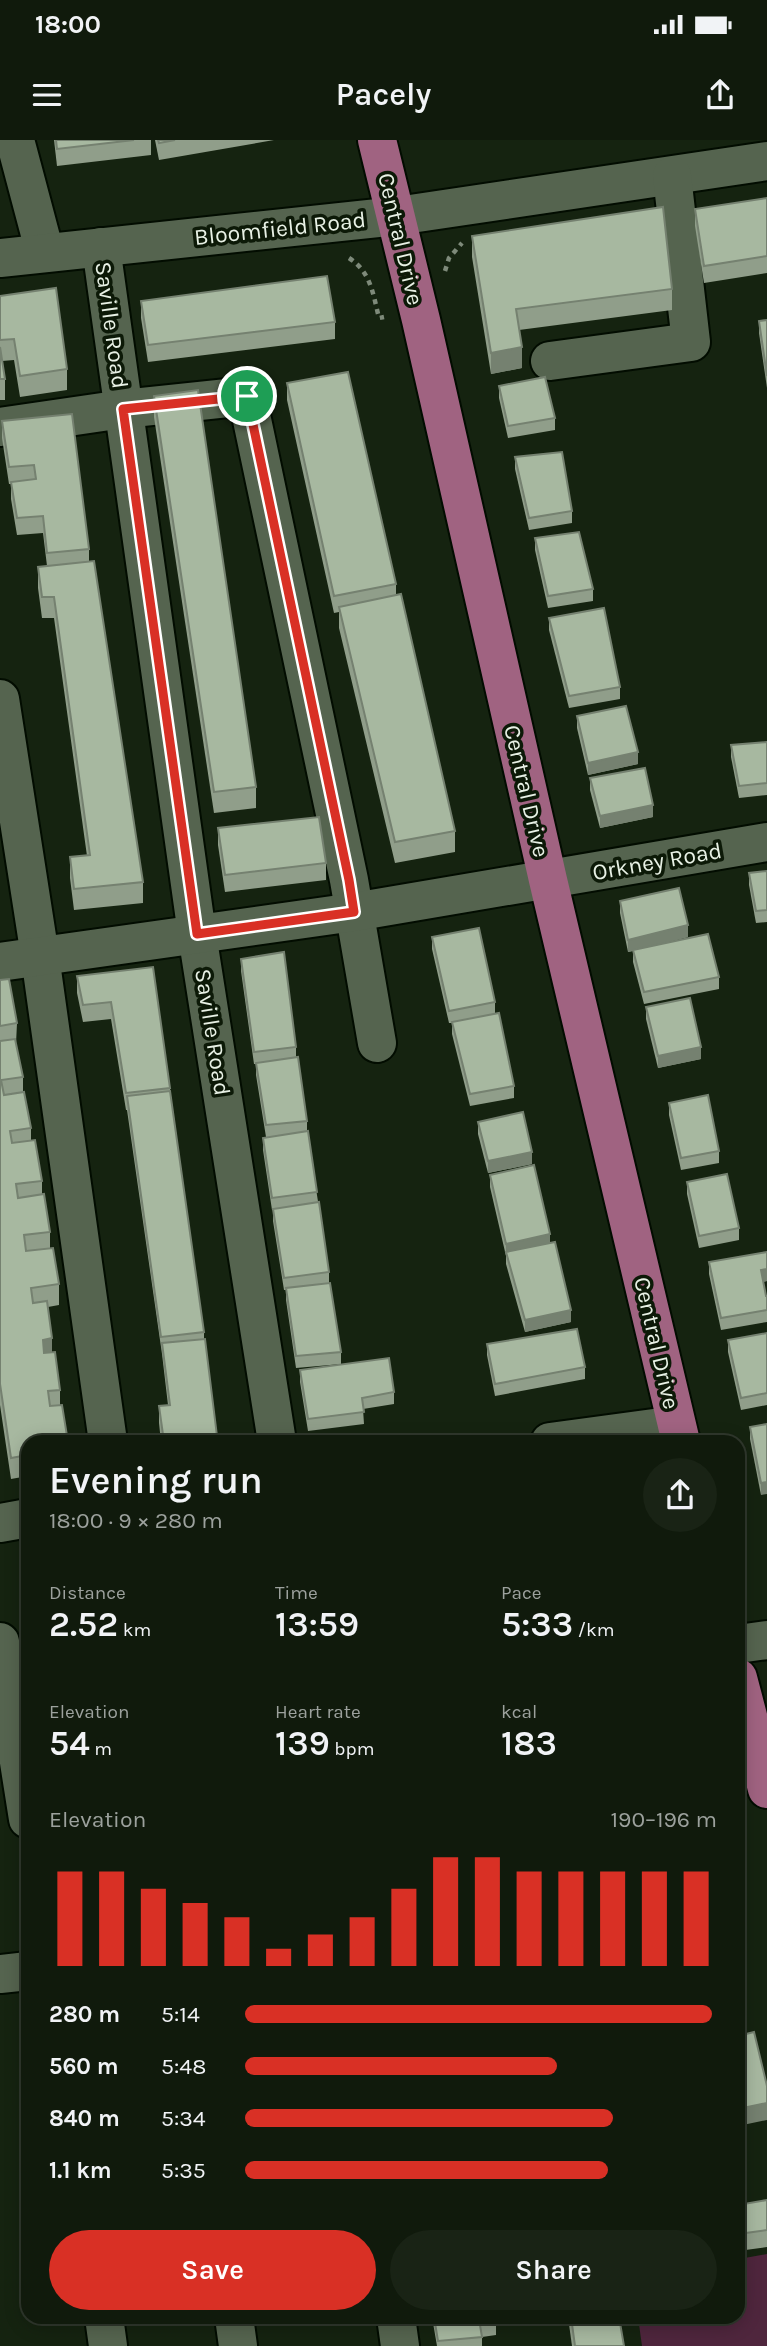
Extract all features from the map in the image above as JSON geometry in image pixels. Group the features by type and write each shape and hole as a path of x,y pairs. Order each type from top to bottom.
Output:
{"main road":[{"name":"Central Drive","path":"377,140 397,216 548,880 678,1434"},
{"path":"745,1705 767,1788"}],"street":[{"path":"15,140 44,253"},
{"name":"Bloomfield Road","path":"0,258 397,216 767,160"},
{"path":"550,361 691,342 672,176"},
{"name":"Saville Road","path":"101,247 197,934 276,1435"},
{"path":"0,427 123,409 247,396 349,880 377,1043"},
{"path":"0,699 40,956 107,1435"},
{"name":"Orkney Road","path":"0,962 354,912 767,842"},
{"path":"0,1523 21,1519"},
{"path":"745,1643 767,1640"},
{"path":"0,1642 21,1775"},
{"path":"0,1974 21,1972"},
{"path":"105,2324 108,2346"},
{"path":"235,2324 238,2346"},
{"path":"397,2324 400,2346"}],"shaded area":[{"path":"767,2254 767,2346 642,2346 639,2324 745,2324 745,2258"}],"building":[{"path":"56,140 134,140 57,149"},
{"path":"767,198 767,256 704,266 695,209"},
{"path":"663,207 672,289 516,309 522,347 491,353 472,236"},
{"path":"327,276 335,322 148,345 141,301"},
{"path":"56,288 67,369 20,376 14,339 0,340 0,296"},
{"path":"767,320 767,376 759,321"},
{"path":"0,347 5,379 0,379"},
{"path":"348,372 396,584 334,596 287,383"},
{"path":"545,377 555,418 508,426 499,386"},
{"path":"198,390 256,787 214,792 154,396"},
{"path":"72,414 89,549 47,553 43,516 17,518 11,482 36,479 34,465 9,467 2,421"},
{"path":"562,452 572,511 529,518 515,457"},
{"path":"579,532 593,589 548,596 535,538"},
{"path":"94,561 143,882 74,889 70,857 90,855 54,597 42,597 38,567"},
{"path":"401,594 455,831 395,842 339,607"},
{"path":"604,608 620,687 569,696 549,618"},
{"path":"626,706 638,752 588,763 577,716"},
{"path":"767,742 767,783 739,786 731,745"},
{"path":"645,768 653,805 600,816 590,778"},
{"path":"319,817 326,863 225,875 218,828"},
{"path":"767,871 767,910 756,911 749,873"},
{"path":"679,888 688,925 628,940 620,901"},
{"path":"479,928 495,1002 449,1011 432,937"},
{"path":"708,934 719,977 644,992 633,950"},
{"path":"284,952 296,1047 254,1052 241,959"},
{"path":"153,967 170,1088 126,1093 111,1002 83,1005 77,976"},
{"path":"9,979 17,1023 0,1026 0,980"},
{"path":"690,998 701,1047 658,1056 646,1007"},
{"path":"499,1013 514,1086 470,1094 452,1022"},
{"path":"15,1039 23,1077 1,1080 4,1095 24,1092 31,1128 10,1131 12,1143 35,1140 42,1181 16,1184 18,1198 44,1194 50,1232 24,1235 26,1251 53,1248 59,1284 31,1288 33,1303 47,1301 52,1338 43,1340 44,1353 55,1352 60,1390 48,1391 50,1406 62,1405 67,1435 21,1435 21,1456 11,1458 0,1384 0,1041"},
{"path":"298,1057 307,1121 266,1125 256,1063"},
{"path":"170,1091 204,1332 161,1337 127,1096"},
{"path":"708,1095 719,1151 681,1158 669,1103"},
{"path":"523,1112 532,1152 488,1161 478,1122"},
{"path":"308,1131 317,1192 272,1198 263,1138"},
{"path":"534,1165 550,1234 506,1244 490,1175"},
{"path":"727,1174 739,1228 699,1236 687,1182"},
{"path":"319,1202 329,1272 284,1278 273,1209"},
{"path":"555,1242 571,1310 525,1320 506,1252"},
{"path":"767,1252 767,1269 761,1270 767,1310 721,1318 709,1262"},
{"path":"330,1283 341,1352 296,1356 286,1288"},
{"path":"577,1329 585,1367 495,1384 487,1344"},
{"path":"767,1333 767,1393 741,1398 728,1340"},
{"path":"205,1339 217,1435 163,1435 159,1406 170,1405 162,1343"},
{"path":"389,1358 394,1392 362,1398 364,1412 308,1419 300,1370"},
{"path":"767,1424 767,1482 761,1483 750,1427"},
{"path":"754,2032 767,2086 767,2103 745,2108 745,2034"},
{"path":"767,2200 767,2230 745,2233 745,2204"},
{"path":"435,2324 488,2324 480,2325 482,2337 438,2341"},
{"path":"572,2324 620,2324 624,2346 575,2346"}],"route":[{"path":"247,396 354,912 197,934 123,409 247,396"}]}
